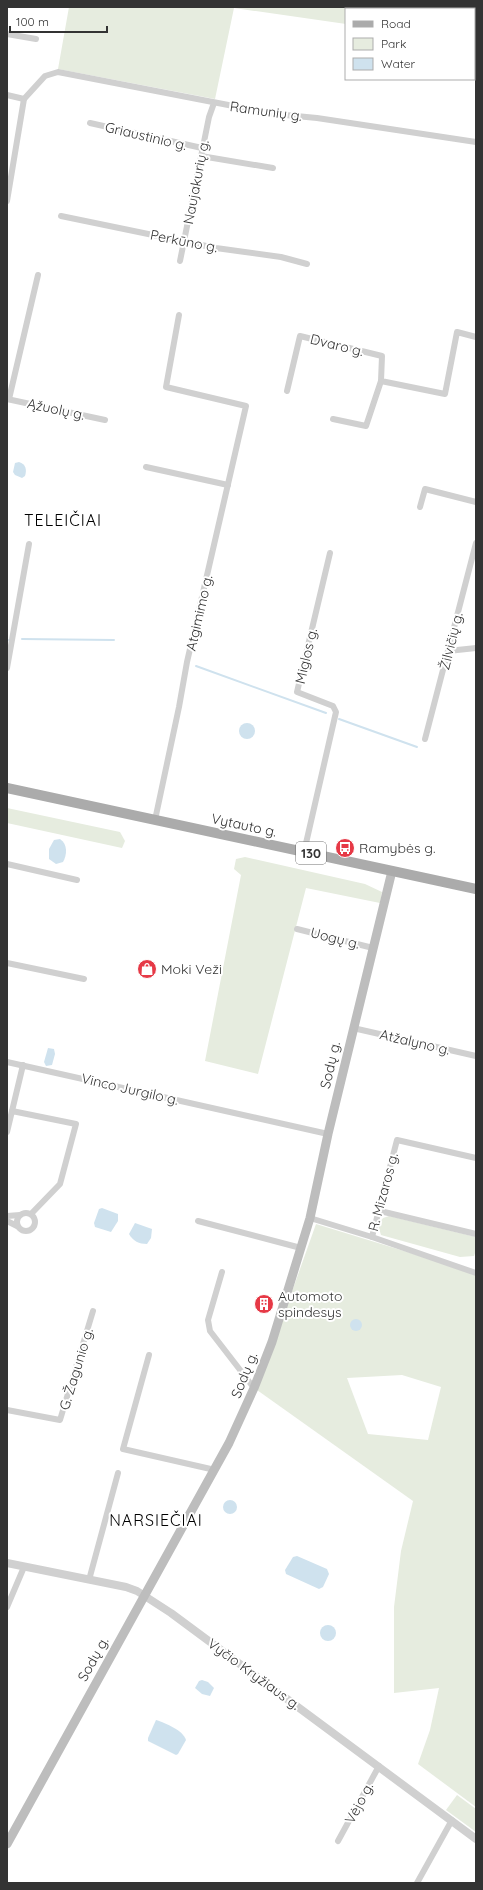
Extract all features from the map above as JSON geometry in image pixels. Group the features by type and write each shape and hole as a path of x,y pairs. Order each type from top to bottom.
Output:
{"main road":[{"name":"Vytauto g.","path":"7,788 476,889"},
{"name":"Sodų g.","path":"7,1844 144,1595 215,1470 232,1438 254,1388 272,1342 302,1248 353,1028 392,871"}],"street":[{"path":"7,34 36,39"},
{"name":"Ramunių g.","path":"24,99 45,76 58,72 275,114 324,119 476,142"},
{"path":"7,95 24,99 10,169 7,201"},
{"name":"Naujakurių g.","path":"180,261 202,148 214,103"},
{"name":"Griaustinio g.","path":"90,124 202,148"},
{"name":"Griaustinio g.","path":"201,156 273,168"},
{"name":"Perkūno g.","path":"61,216 184,241 281,257 307,264"},
{"path":"8,399 38,275"},
{"name":"Atgimimo g.","path":"155,820 180,707 188,662 246,406 166,387 180,315"},
{"path":"381,381 445,394 457,332 476,337"},
{"name":"Dvaro g.","path":"287,391 300,336 382,356 381,381 366,426 333,419"},
{"name":"Ąžuolų g.","path":"8,399 104,420"},
{"path":"146,467 228,485"},
{"path":"420,507 425,489 476,502"},
{"name":"Žilvičių g.","path":"425,739 476,543"},
{"path":"7,668 29,544"},
{"name":"Miglos g.","path":"304,852 336,712 333,706 297,692 330,553"},
{"path":"448,651 476,648"},
{"path":"7,864 77,880"},
{"name":"Uogų g.","path":"297,929 373,948"},
{"path":"7,963 84,980"},
{"name":"Atžalyno g.","path":"353,1028 476,1056"},
{"name":"Vinco Jurgilo g.","path":"7,1062 328,1134"},
{"path":"7,1132 23,1065"},
{"path":"12,1111 76,1124 60,1184 31,1214"},
{"name":"R. Mizaros g.","path":"310,1218 372,1237 380,1211 397,1140 476,1158"},
{"path":"380,1211 476,1234"},
{"path":"7,1221 24,1231 32,1229 35,1221 31,1214 25,1212 16,1220 17,1226"},
{"path":"7,1216 20,1215"},
{"path":"198,1221 302,1248"},
{"path":"372,1237 476,1273"},
{"path":"222,1272 208,1325 210,1332 254,1388"},
{"name":"G. Žagunio g.","path":"7,1410 60,1420 93,1311"},
{"path":"149,1355 123,1450 215,1470"},
{"path":"89,1580 118,1473"},
{"name":"Vyčio Kryžiaus g.","path":"7,1563 126,1587 144,1595 177,1617 476,1839"},
{"path":"7,1607 24,1567"},
{"name":"Vėjo g.","path":"338,1841 379,1766"},
{"path":"417,1883 452,1820"}],"green space":[{"path":"69,7 466,7 345,8 345,24 234,8 215,99 58,69"},
{"path":"7,808 120,832 125,841 122,848 7,823"},
{"path":"245,857 365,884 382,892 380,903 306,888 258,1074 205,1061 241,875 234,869 236,859"},
{"path":"389,1216 476,1237 476,1250 474,1256 460,1257 381,1235 378,1225 383,1218"},
{"path":"316,1224 476,1273 476,1807 418,1764 430,1730 439,1688 394,1693 394,1607 401,1551 413,1501 257,1390","holes":["402,1375 441,1387 428,1440 368,1434 347,1378"]},
{"path":"457,1795 476,1809 476,1832 446,1810"}],"water":[{"path":"19,462 25,466 26,469 25,476 22,478 15,475 13,472 15,463"},
{"path":"247,723 253,725 255,731 253,737 247,739 241,737 239,731 241,725"},
{"path":"60,839 66,847 66,853 63,862 56,864 49,859 49,849 54,840"},
{"path":"48,1048 54,1049 55,1054 52,1065 46,1066 44,1062"},
{"path":"102,1208 118,1214 118,1221 111,1232 95,1227 94,1223 99,1209"},
{"path":"135,1223 152,1229 151,1238 147,1244 136,1242 129,1234"},
{"path":"354,1319 358,1319 362,1325 358,1331 354,1331 350,1327 350,1323"},
{"path":"227,1500 233,1500 237,1504 237,1510 233,1514 227,1514 223,1510 223,1504"},
{"path":"297,1556 327,1569 329,1574 323,1587 319,1589 286,1574 285,1570 293,1557"},
{"path":"325,1625 331,1625 336,1630 334,1639 331,1641 325,1641 320,1636 320,1630"},
{"path":"202,1680 208,1682 214,1688 210,1696 202,1694 195,1688 199,1681"},
{"path":"156,1720 173,1727 184,1736 186,1740 178,1754 176,1755 148,1741"}],"waterway":[{"path":"22,639 114,640"},
{"path":"196,666 326,713"},
{"path":"339,719 417,747"}],"place":[{"name":"Ramybės g.","path":"345,848"},
{"name":"Moki Veži","path":"147,969"},
{"name":"Automoto spindesys","path":"264,1304"}],"district":[{"name":"TELEIČIAI","path":"63,520"},
{"name":"NARSIEČIAI","path":"156,1520"}]}
